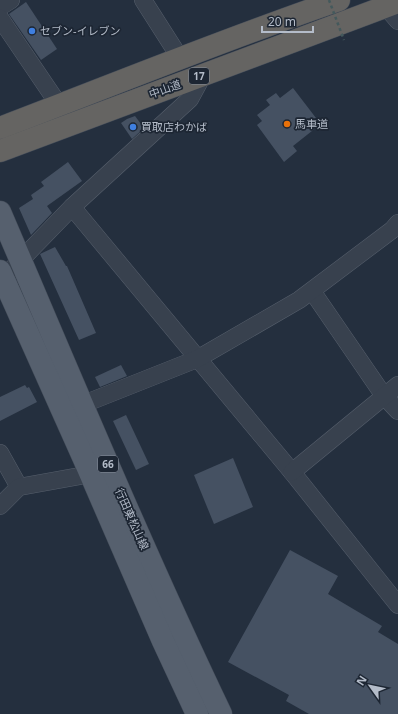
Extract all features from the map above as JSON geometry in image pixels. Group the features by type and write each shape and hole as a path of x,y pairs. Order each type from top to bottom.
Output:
{"highway":[{"name":"中山道","path":"0,128 180,58 339,0"},
{"name":"中山道","path":"0,151 203,75 394,10"}],"main road":[{"name":"行田東松山線","path":"0,212 20,259 73,409 100,471 163,641 197,714"},
{"name":"行田東松山線","path":"1,277 73,409"},
{"name":"行田東松山線","path":"100,471 182,631 221,714"}],"street":[{"path":"0,7 10,0"},
{"path":"143,0 180,58"},
{"path":"0,18 59,105"},
{"path":"1,277 72,207 190,99 203,75"},
{"path":"72,207 292,472 398,605"},
{"path":"73,409 197,359 299,300 392,230 398,223"},
{"path":"312,291 384,396 398,411"},
{"path":"292,472 398,385"},
{"path":"0,453 19,487"},
{"path":"0,506 19,487 100,471"}],"path":[{"path":"329,0 344,40"}],"building":[{"path":"26,2 57,49 41,60 9,14"},
{"path":"293,88 316,118 312,121 317,127 293,146 297,151 284,162 257,125 262,121 257,115 270,105 266,100 276,93 280,98"},
{"path":"135,116 144,128 132,139 121,123"},
{"path":"68,162 82,181 47,206 52,213 31,235 19,208 33,199 31,195 44,186 41,182"},
{"path":"55,247 67,266 96,333 79,340 40,254"},
{"path":"121,365 127,376 100,387 95,377"},
{"path":"25,385 27,388 29,387 37,402 0,421 0,397"},
{"path":"126,415 149,464 136,470 113,421"},
{"path":"233,458 253,507 214,524 194,475"},
{"path":"290,550 338,576 328,594 382,626 378,632 398,644 398,714 309,714 286,701 289,695 228,662"}],"place":[{"name":"セブン-イレブン","path":"32,31"},
{"name":"馬車道","path":"287,124"},
{"name":"買取店わかば","path":"133,127"}]}
